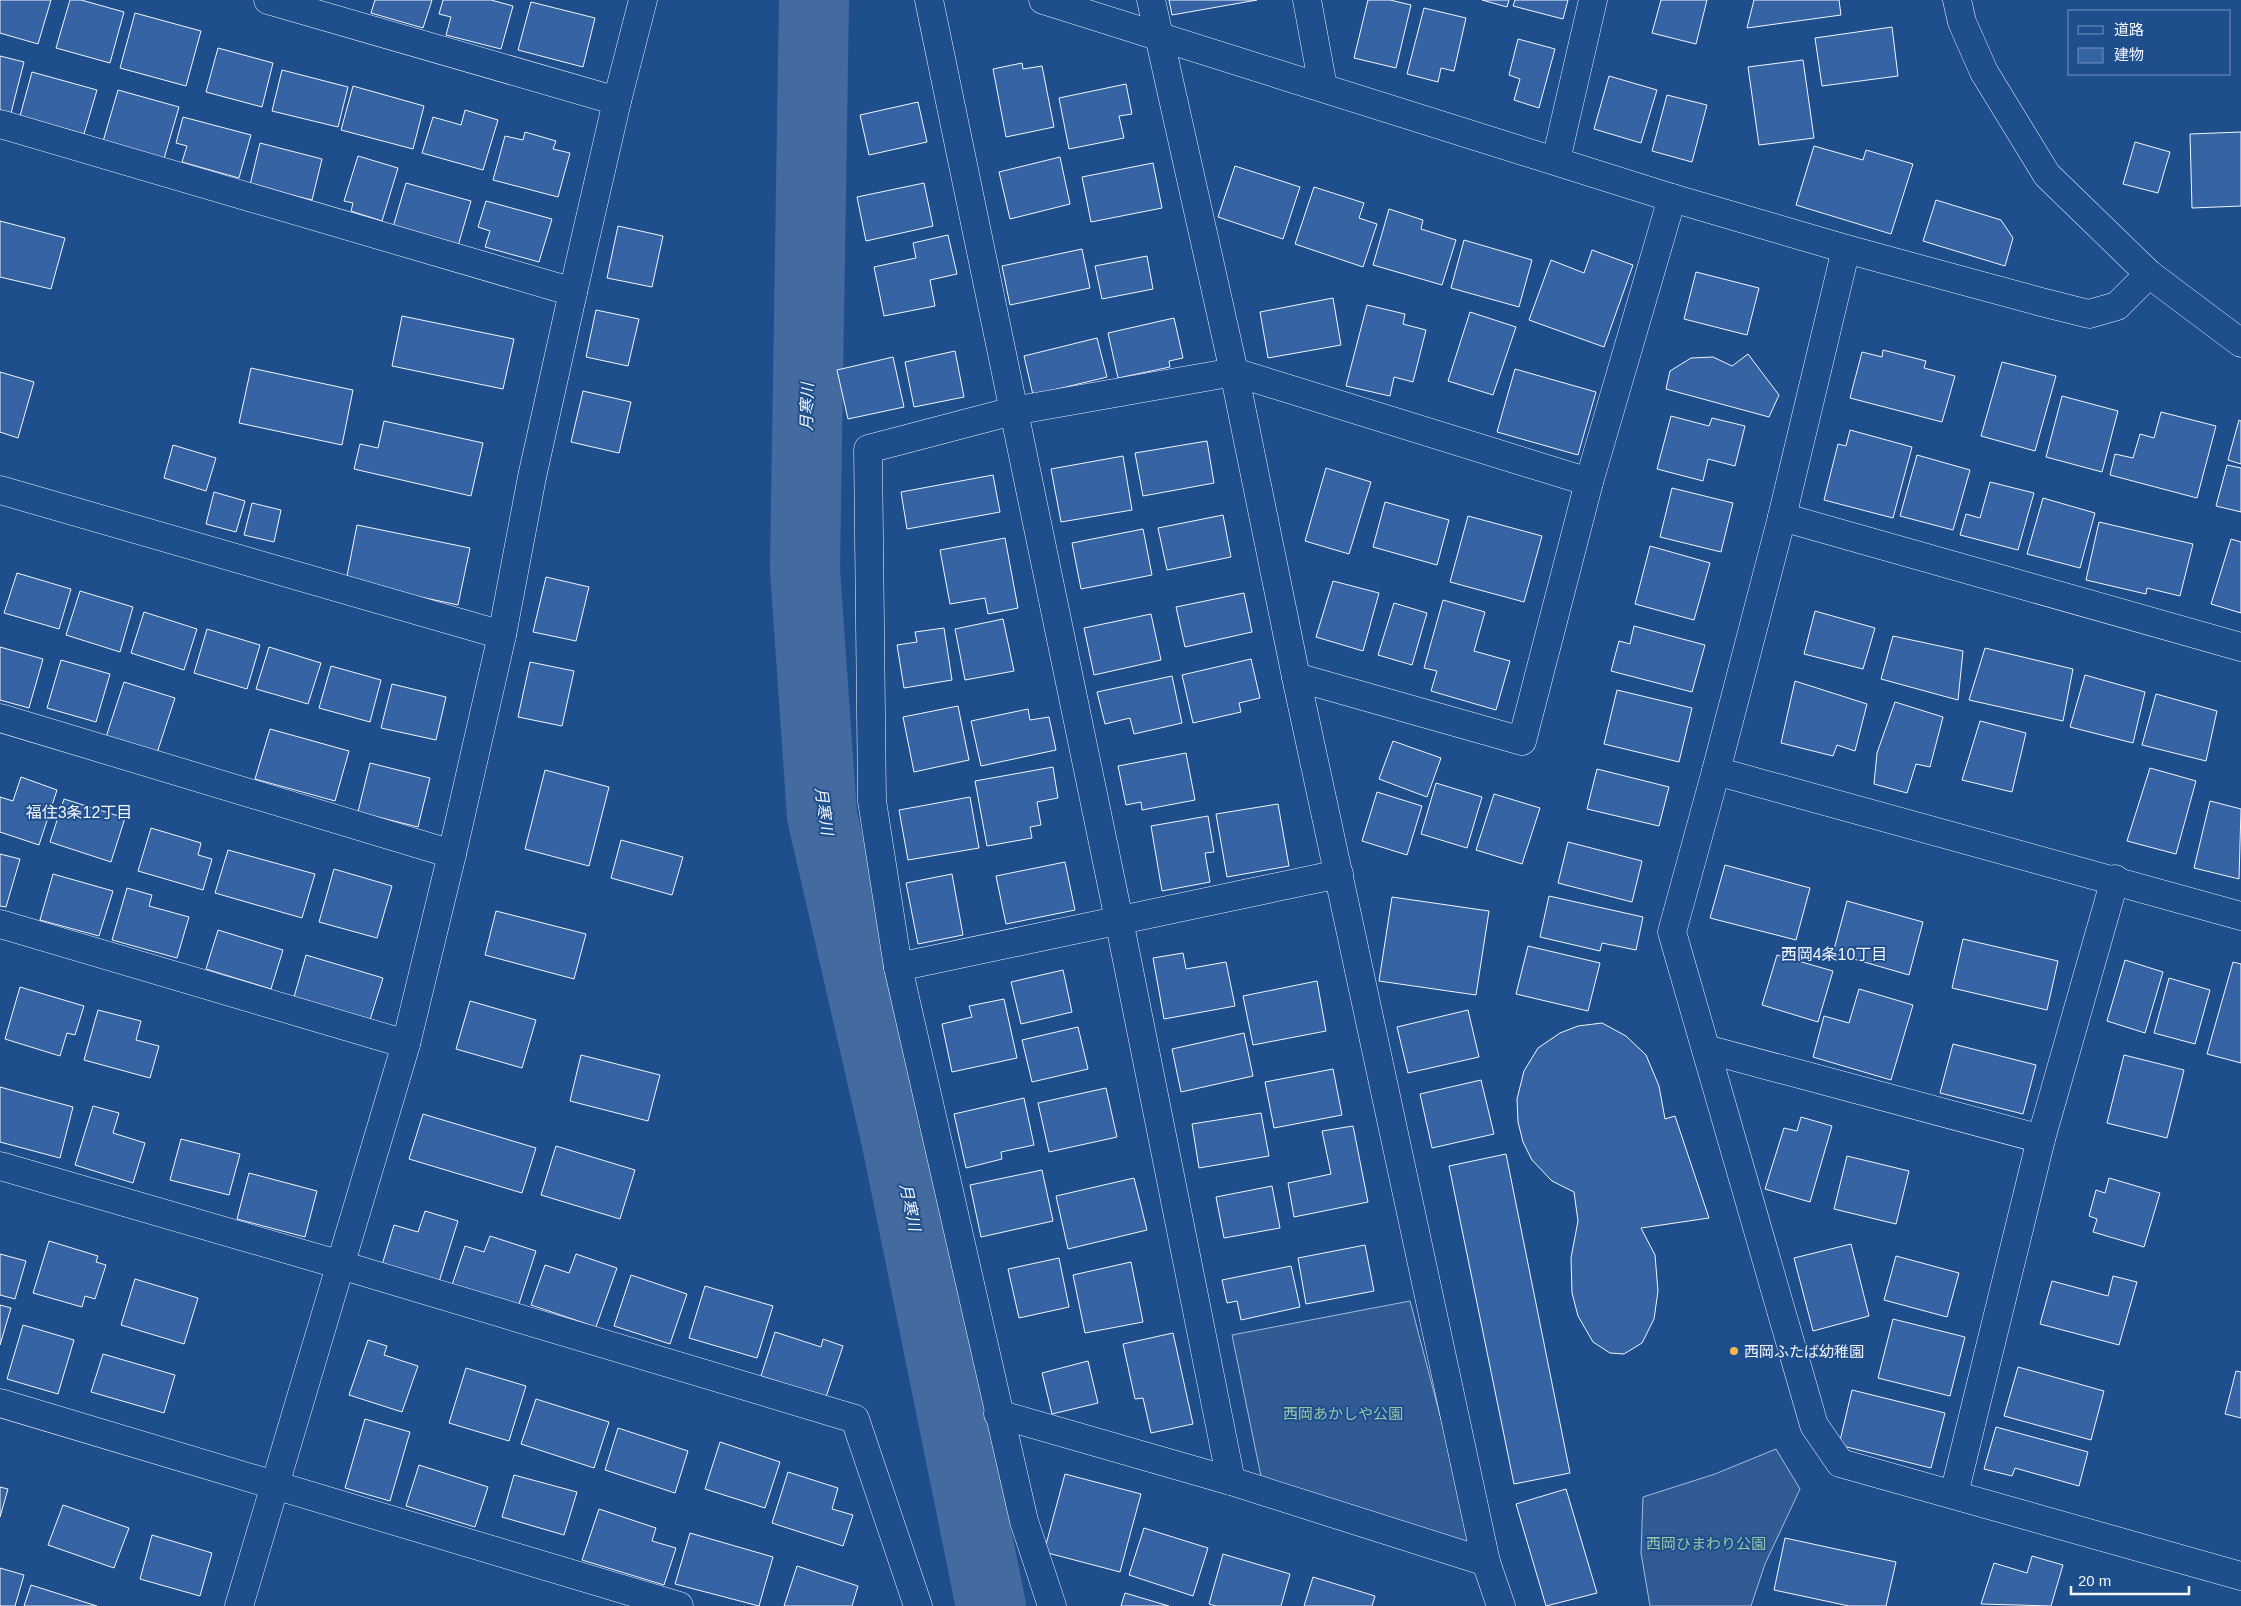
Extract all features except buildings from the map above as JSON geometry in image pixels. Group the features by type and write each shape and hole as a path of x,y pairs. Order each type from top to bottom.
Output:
{"street":[{"path":"268,0 617,101"},
{"path":"239,1606 406,1044 502,636 532,477 573,292 617,101 643,0"},
{"path":"929,0 1119,920 1231,1481"},
{"path":"1043,0 1323,86 1672,198 1846,249 2089,314 2117,306 2149,274"},
{"path":"1151,0 1234,372 1296,677 1486,1562 1501,1606"},
{"path":"1307,0 1323,86"},
{"path":"1556,160 1593,0"},
{"path":"1956,0 1962,22 1984,72 2047,174 2149,274 2241,343"},
{"path":"0,124 573,292"},
{"path":"1296,677 1522,741 1589,482 1672,198"},
{"path":"1846,249 1782,517 1672,932 1814,1425 1840,1463 2241,1576"},
{"path":"1052,1606 1024,1521 998,1414 898,967 872,801 868,449 1013,412 1234,372 1589,482"},
{"path":"0,490 502,636"},
{"path":"1782,517 2241,647"},
{"path":"0,718 452,854"},
{"path":"1716,771 2115,879 2241,916"},
{"path":"898,967 1339,874"},
{"path":"1954,1494 2041,1139 2115,879"},
{"path":"0,924 406,1044"},
{"path":"1706,1049 2041,1139"},
{"path":"0,1166 341,1265 855,1419 918,1606"},
{"path":"0,1403 677,1606"},
{"path":"998,1414 1231,1481 1486,1562"}],"shaded area":[{"name":"西岡あかしや公園","path":"1410,1301 1475,1549 1263,1486 1232,1335"},
{"name":"西岡ひまわり公園","path":"1776,1449 1800,1489 1765,1564 1751,1606 1650,1606 1641,1553 1643,1497 1715,1474"}],"waterway":[{"name":"月寒川","path":"814,0 805,570 822,816 897,1143 991,1606"}],"place":[{"name":"西岡ふたば幼稚園","path":"1734,1351"}],"district":[{"name":"福住3条12丁目","path":"79,812"},
{"name":"西岡4条10丁目","path":"1834,954"}]}
